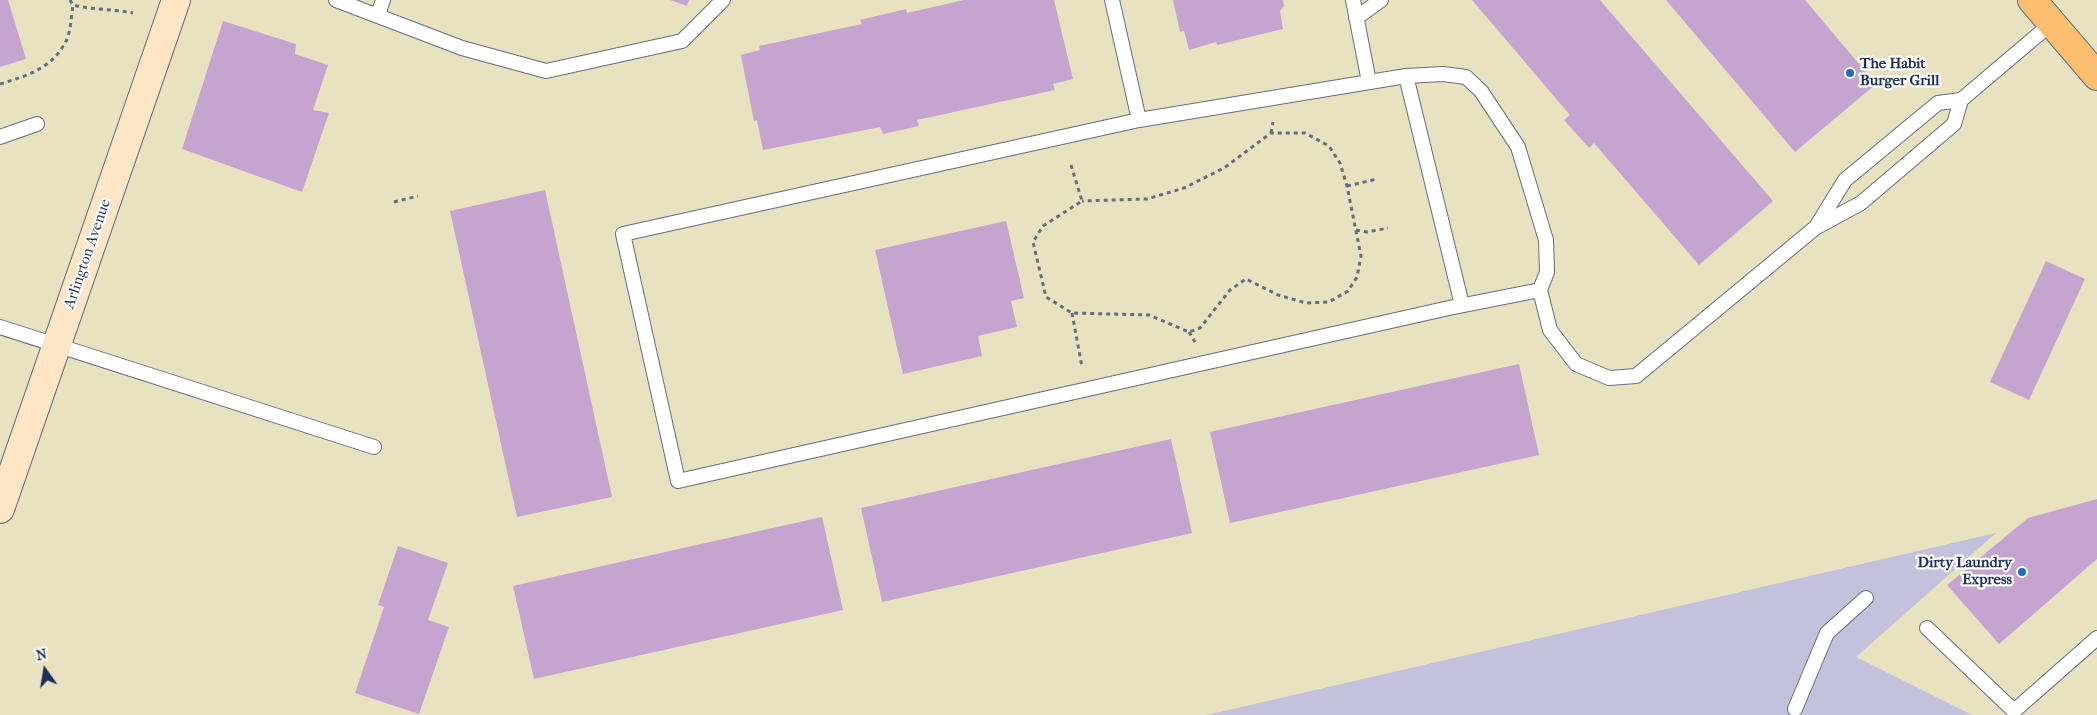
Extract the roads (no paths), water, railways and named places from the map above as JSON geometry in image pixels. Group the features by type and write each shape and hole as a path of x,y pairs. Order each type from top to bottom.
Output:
{"main road":[{"path":"2032,0 2097,76"}],"street":[{"name":"Arlington Avenue","path":"0,509 176,0"}],"lane":[{"path":"336,0 462,48 546,72 682,41 723,0"},
{"path":"378,15 383,0"},
{"path":"1112,0 1139,120"},
{"path":"1353,0 1369,82"},
{"path":"1356,18 1381,0"},
{"path":"1815,228 1845,180 1938,103 1961,100 2052,23"},
{"path":"1540,290 1462,305 678,481 623,234 1139,120 1406,76 1443,74 1466,77 1481,90 1518,147 1546,240 1547,272 1540,290 1550,330 1576,364 1609,378 1636,376 1815,228 1861,203 1954,124 1961,100"},
{"path":"1406,76 1462,305"},
{"path":"0,137 38,124"},
{"path":"0,328 374,447"},
{"path":"1797,713 1827,633 1866,598"},
{"path":"1927,628 2014,711 2097,638"}],"place":[{"name":"The Habit Burger Grill","path":"1850,73"},
{"name":"Dirty Laundry Express","path":"2022,572"}]}
